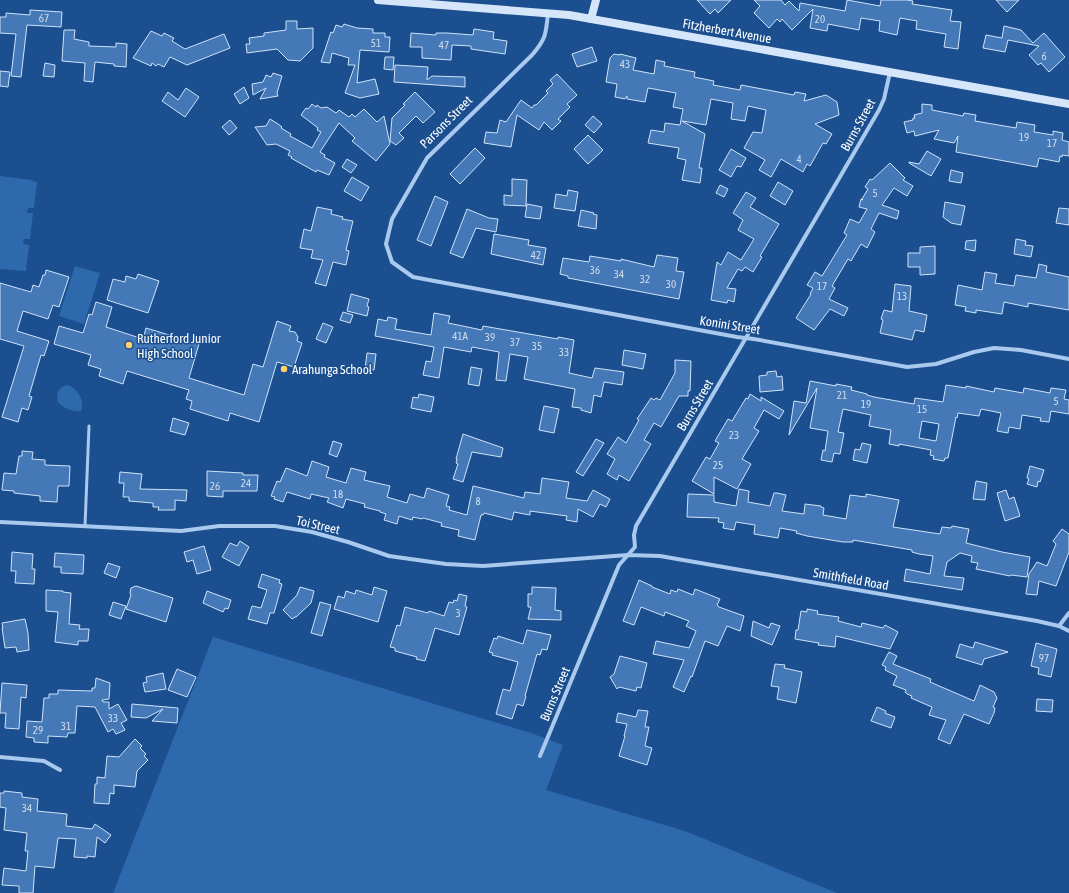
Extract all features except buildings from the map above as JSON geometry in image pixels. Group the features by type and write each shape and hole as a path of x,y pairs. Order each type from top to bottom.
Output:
{"main road":[{"name":"Fitzherbert Avenue","path":"378,0 569,15 1069,104"},
{"path":"591,19 596,0"}],"street":[{"name":"Parsons Street","path":"392,262 386,244 392,219 427,158 532,55 546,36 548,13"},
{"name":"Burns Street","path":"540,756 619,565 635,547 634,535 636,526 879,110 884,99 890,72"},
{"name":"Konini Street","path":"392,262 413,277 907,367 936,364 974,352 994,348 1021,350 1069,359"},
{"name":"Toi Street","path":"0,522 181,531 220,526 275,526 312,532 389,556 446,564 483,566 628,555"},
{"name":"Smithfield Road","path":"628,555 660,556 1037,621 1059,626 1069,631"},
{"path":"1059,626 1069,613"},
{"path":"0,757 44,760 60,770"}],"lane":[{"path":"85,526 89,426"}],"shaded area":[{"path":"0,176 37,182 34,208 28,208 27,213 33,213 30,239 24,239 23,244 29,245 26,271 0,269"},
{"path":"75,266 100,273 84,324 59,316"},
{"path":"67,385 71,386 77,391 82,403 81,411 68,409 58,402 58,391"},
{"path":"213,637 531,733 563,745 546,790 685,831 837,893 113,893"}],"place":[{"name":"Rutherford Junior High School","path":"129,345"},
{"name":"Arahunga School","path":"284,369"}]}
